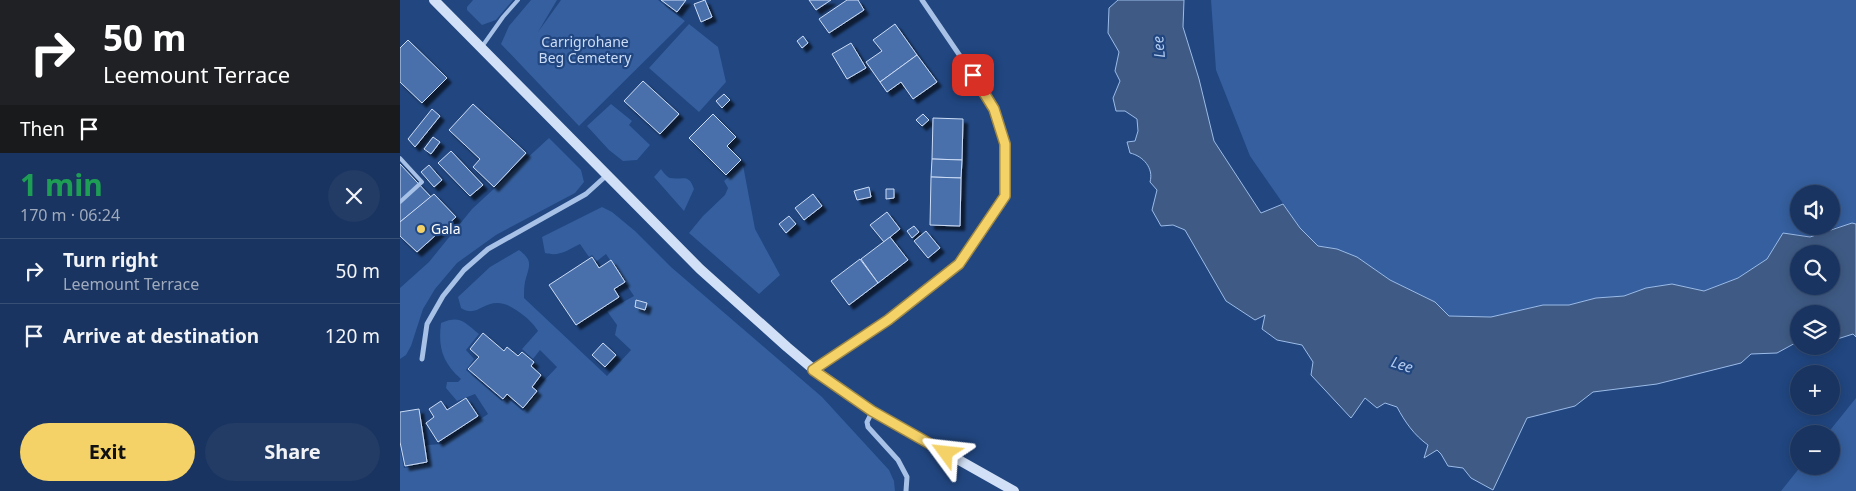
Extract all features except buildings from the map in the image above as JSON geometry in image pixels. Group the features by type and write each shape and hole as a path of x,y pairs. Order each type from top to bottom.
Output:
{"main road":[{"path":"434,0 700,269 813,370 872,411 1014,491"}],"street":[{"path":"813,370 888,320 959,264 1005,196 1005,144 994,109 922,0"},
{"path":"422,359 427,324 443,296 464,270 488,249 586,194 607,176"},
{"path":"872,411 867,422 868,427 898,460 907,476 906,491"}],"lane":[{"path":"481,48 503,17 518,0"},
{"path":"400,158 422,182 400,202"}],"green space":[{"path":"473,0 513,0 496,20 482,25 467,10 467,7"},
{"name":"Carrigrohane Beg Cemetery","path":"531,0 557,0 538,32 561,0 658,0 685,21 579,126 501,44 509,26"},
{"path":"1211,0 1856,0 1856,224 1840,227 1840,185 1790,185 1790,234 1783,233 1767,259 1738,278 1704,291 1672,284 1646,288 1624,296 1596,298 1569,305 1543,305 1491,317 1449,316 1435,302 1390,280 1357,257 1337,249 1318,246 1300,228 1250,156 1216,70"},
{"path":"689,24 718,47 726,82 699,112 649,68"},
{"path":"611,104 632,121 629,125 650,145 637,160 623,161 609,150 587,126"},
{"path":"549,138 581,170 584,182 575,193 496,235 457,263 435,289 423,309 411,346 406,355 400,359 400,288 429,262 472,209"},
{"path":"743,165 755,229 780,275 759,294 689,233 703,216 725,195 728,188 724,181"},
{"path":"661,169 669,177 685,178 692,184 694,189 684,211 654,177"},
{"path":"602,207 612,212 635,231 671,267 822,397 889,470 894,481 895,491 400,491 400,449 404,468 429,464 427,445 443,444 488,414 475,394 457,401 446,388 447,382 458,382 461,379 449,366 443,354 440,339 441,323 453,320 462,321 479,334 466,350 474,359 466,370 502,401 506,397 523,411 539,392 536,389 557,367 540,350 533,359 522,349 538,331 530,321 508,305 492,304 474,311 461,308 458,297 490,267 519,250 524,254 529,261 529,268 524,298 607,376 631,350 615,335 617,325 607,311 634,296 606,254 597,261 592,255 589,257 580,244 567,251 555,254 545,253 542,237"},
{"path":"1796,235 1815,235 1810,237"},
{"path":"1856,398 1856,491 1781,491 1794,475 1840,475 1840,425 1834,425"}],"water":[{"name":"Lee","path":"1118,0 1184,0 1183,27 1199,79 1214,141 1261,213 1283,204 1300,228 1318,246 1337,249 1357,257 1390,280 1435,302 1449,316 1491,317 1543,305 1569,305 1596,298 1624,296 1646,288 1672,284 1704,291 1738,278 1767,259 1783,233 1810,237 1816,235 1840,235 1840,227 1852,223 1856,224 1856,337 1853,334 1840,338 1840,305 1790,305 1790,346 1777,353 1751,354 1741,363 1657,384 1593,392 1575,406 1527,418 1493,490 1471,478 1463,468 1448,466 1437,450 1424,458 1428,445 1410,428 1397,407 1385,403 1377,408 1365,398 1351,418 1311,375 1313,362 1302,345 1277,340 1262,329 1265,315 1255,320 1226,301 1185,230 1173,225 1161,226 1152,210 1157,190 1150,182 1149,167 1139,157 1130,153 1127,142 1135,141 1138,131 1137,119 1125,111 1116,111 1113,98 1120,81 1115,71 1119,52 1108,33 1109,8"}],"place":[{"name":"Gala","path":"421,229"}],"route":[{"path":"946,453 872,411 813,370 888,320 959,264 1005,196 1005,144 994,109 973,75"}]}
